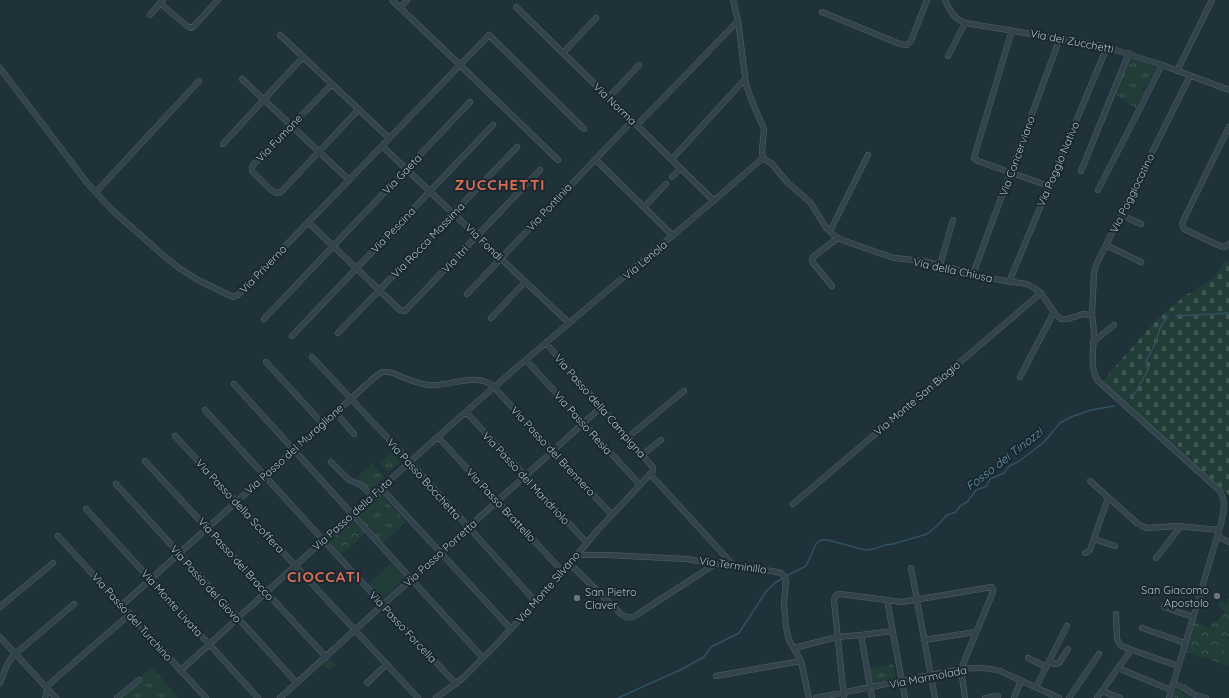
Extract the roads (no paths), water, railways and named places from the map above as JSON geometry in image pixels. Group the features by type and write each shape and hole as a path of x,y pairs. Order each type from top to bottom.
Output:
{"street":[{"path":"150,15 162,1 186,26 191,28 218,0"},
{"path":"392,0 558,160"},
{"path":"400,8 407,0"},
{"path":"733,0 738,21 745,79 750,96 764,127 763,158"},
{"path":"822,12 902,45 906,45 911,41 927,0"},
{"path":"945,0 953,15 965,23 948,56"},
{"path":"1177,71 1212,0"},
{"name":"Via Norma","path":"516,7 714,201"},
{"path":"564,53 596,18"},
{"path":"637,125 738,21"},
{"name":"Via dei Zucchetti","path":"965,23 1107,47 1129,53 1229,90"},
{"path":"1012,30 975,154 975,159 1049,186"},
{"path":"280,35 389,138"},
{"name":"Via Priverno","path":"0,68 96,192 121,218 169,261 189,275 232,296 238,295 488,35 584,129"},
{"name":"Via Concerviano","path":"973,274 1060,38"},
{"name":"Via Poggio Nativo","path":"1009,282 1107,47"},
{"path":"1081,171 1129,53"},
{"path":"223,144 303,57"},
{"path":"609,97 639,65"},
{"path":"1098,190 1162,65"},
{"name":"Via Poggiocatino","path":"1092,315 1095,270 1120,215 1190,76"},
{"path":"242,79 349,180"},
{"path":"672,160 745,79"},
{"path":"96,192 199,81"},
{"name":"Via Fumone","path":"332,84 252,166 252,172 269,188 274,192 280,192 359,109"},
{"name":"Via Gaeta","path":"264,319 470,102"},
{"name":"Via Pontinia","path":"467,294 632,121"},
{"name":"Via Pescina","path":"292,336 493,125"},
{"path":"1229,127 1183,221 1182,227 1220,246 1225,247 1229,244"},
{"name":"Via Fondi","path":"382,146 569,323"},
{"name":"Via Rocca Massima","path":"338,333 517,147"},
{"path":"830,231 868,155"},
{"name":"Via Lenola","path":"526,360 763,158"},
{"name":"Via della Chiusa","path":"763,158 774,165 788,183 810,202 830,231 838,238 890,257 921,261 1009,282 1027,284 1041,293 1054,312"},
{"path":"595,159 673,236"},
{"path":"672,177 681,168"},
{"name":"Via Itri","path":"379,290 400,310 403,312 407,310 540,170"},
{"path":"644,207 666,184"},
{"path":"1120,215 1141,224"},
{"path":"940,266 953,220"},
{"path":"308,222 379,290"},
{"path":"832,286 812,261 813,257 838,238"},
{"path":"1106,245 1141,262"},
{"path":"491,318 525,282"},
{"name":"Via Monte San Biagio","path":"793,504 1041,293"},
{"path":"1020,377 1054,312 1058,317 1064,319 1082,314 1092,315 1094,342 1093,369 1096,378 1219,490 1223,497 1224,509 1219,530 1169,698"},
{"path":"1094,342 1114,325"},
{"name":"Via Passo della Campigna","path":"546,343 652,466 652,472 735,567"},
{"name":"Via Passo Bocchetta","path":"312,357 410,462 536,602"},
{"name":"Via Passo della Futa","path":"180,671 323,540 526,360"},
{"name":"Via Passo Resia","path":"526,360 640,485"},
{"path":"266,362 322,423"},
{"name":"Via Passo del Muraglione","path":"122,605 322,423 376,376 385,372 390,372 428,385 476,380 487,382 494,387"},
{"path":"234,384 483,658"},
{"name":"Via Passo del Brennero","path":"494,387 612,515"},
{"path":"627,438 684,391"},
{"name":"Via Passo Porretta","path":"280,698 599,409"},
{"name":"Via Passo Forcella","path":"205,410 456,684"},
{"path":"335,412 354,434"},
{"name":"Via Passo del Mandriolo","path":"466,412 587,543"},
{"name":"Via Passo della Scoffera","path":"175,436 418,698"},
{"name":"Via Passo Brattello","path":"438,437 563,572"},
{"path":"642,455 661,440"},
{"name":"Via Passo del Bracco","path":"145,461 326,657"},
{"path":"331,462 348,480 361,485 372,496"},
{"name":"Via Monte Silvano","path":"436,698 456,684 511,629 652,472"},
{"path":"1090,481 1142,526 1148,528 1181,526 1219,530"},
{"name":"Via Passo del Giovo","path":"116,484 297,683"},
{"path":"381,488 511,629"},
{"path":"1085,553 1089,551 1108,498"},
{"name":"Via Monte Livata","path":"86,509 258,698"},
{"path":"1156,558 1181,526"},
{"name":"Via Passo del Turchino","path":"58,536 206,698"},
{"path":"1217,536 1229,542"},
{"path":"1094,539 1115,546"},
{"name":"Via Terminillo","path":"578,555 683,558 735,567 772,570 784,577 785,622 789,638 801,662 809,698"},
{"path":"0,607 53,563"},
{"path":"570,564 621,614 629,618 635,616 715,564"},
{"path":"911,568 935,698"},
{"path":"843,696 834,600 836,595 840,594 902,602 988,587 993,588 994,591 961,669 966,698"},
{"path":"886,600 905,698"},
{"path":"0,683 9,661 16,653 74,604"},
{"path":"1164,607 1193,617"},
{"path":"45,698 47,688 130,614"},
{"path":"1116,614 1117,637 1122,647 1178,666"},
{"path":"1036,687 1067,626"},
{"path":"1142,628 1185,643"},
{"path":"794,648 837,637 861,636 892,631"},
{"path":"924,640 976,632"},
{"path":"861,636 872,698"},
{"path":"0,637 56,698"},
{"path":"1049,661 1059,664 1068,649"},
{"path":"1097,698 1130,650"},
{"path":"1069,698 1099,654"},
{"path":"1028,658 1046,667"},
{"path":"716,676 801,662"},
{"path":"367,683 387,664"},
{"name":"Via Marmolada","path":"816,698 843,696 902,681 961,669 976,668 995,669 1036,687 1047,696 1059,698"},
{"path":"1118,668 1172,690"},
{"path":"117,698 139,680"},
{"path":"1014,698 1021,681"},
{"path":"1173,684 1183,687 1193,694 1206,698"},
{"path":"1102,691 1120,698"},
{"path":"985,698 998,696"}],"waterway":[{"name":"Fosso dei Tinozzi","path":"1176,316 1229,313"},
{"name":"Fosso dei Tinozzi","path":"1132,398 1148,370 1146,361 1153,348 1161,326 1168,316"},
{"name":"Fosso dei Tinozzi","path":"786,576 806,566 816,544 821,540 828,540 865,550 874,549 927,534 947,515 956,512 960,506 967,502 976,490 987,486 990,479 1004,473 1009,466 1018,462 1044,442 1060,423 1071,417 1091,410 1114,406"},
{"name":"Fosso dei Tinozzi","path":"618,698 680,670 704,657 711,647 739,633 767,590 783,578"}],"place":[{"name":"San Giacomo Apostolo","path":"1217,596"},
{"name":"San Pietro Claver","path":"577,598"}],"district":[{"name":"ZUCCHETTI","path":"500,184"},
{"name":"CIOCCATI","path":"324,576"}]}
